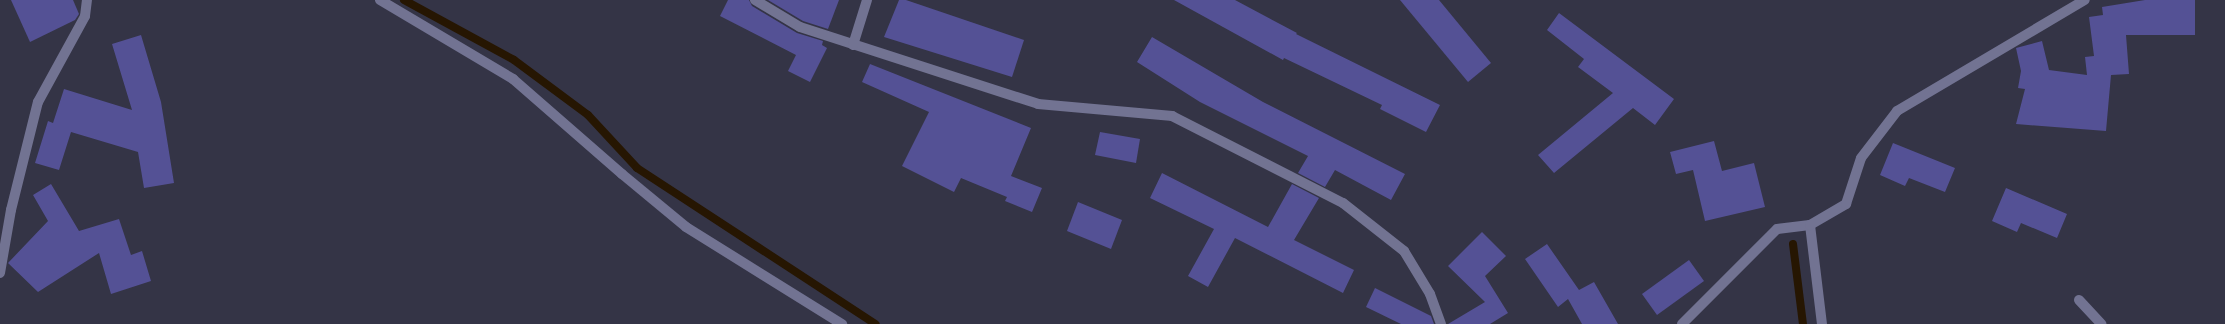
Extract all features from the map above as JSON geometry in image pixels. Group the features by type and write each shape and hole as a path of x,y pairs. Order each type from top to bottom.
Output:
{"street":[{"path":"0,273 11,210 38,102 85,16 88,0"},
{"path":"380,0 514,79 622,174 686,227 842,324"},
{"path":"755,0 800,27 1038,104 1172,116 1343,203 1404,251 1430,294 1441,324"},
{"path":"853,45 867,0"},
{"path":"1682,324 1778,229 1810,225 1846,204 1861,158 1897,111 2085,0"},
{"path":"1810,225 1822,324"},
{"path":"2079,300 2101,324"}],"building":[{"path":"11,0 73,0 79,14 75,20 30,42"},
{"path":"728,0 749,0 752,6 797,33 823,41 822,45 827,48 810,82 788,71 796,55 720,16"},
{"path":"768,0 839,0 828,29 803,21"},
{"path":"899,0 906,0 1024,40 1012,77 884,37"},
{"path":"1174,0 1235,0 1297,33 1296,34 1440,105 1426,132 1380,109 1382,105 1284,58 1283,60"},
{"path":"1400,0 1439,0 1491,63 1468,82"},
{"path":"2145,0 2195,0 2195,35 2126,35 2129,74 2111,75 2106,131 2016,124 2025,89 2018,88 2021,71 2016,48 2042,41 2049,70 2087,75 2085,57 2094,56 2089,17 2103,15 2102,7"},
{"path":"1559,13 1674,99 1655,125 1633,108 1554,173 1538,155 1613,93 1578,67 1584,59 1547,30"},
{"path":"141,35 161,102 174,183 144,188 138,152 71,132 59,170 35,163 48,121 53,123 64,89 132,110 112,44"},
{"path":"1152,37 1263,102 1405,174 1391,200 1335,170 1325,187 1298,173 1308,156 1200,102 1137,62"},
{"path":"870,64 1031,128 1011,176 1042,188 1032,212 1005,201 1007,197 961,178 954,192 902,166 929,112 862,82"},
{"path":"1100,132 1140,139 1136,163 1095,155"},
{"path":"1714,141 1722,171 1754,163 1765,207 1705,221 1693,170 1676,174 1670,152"},
{"path":"1893,143 1955,168 1945,192 1909,178 1905,186 1880,175"},
{"path":"1162,173 1268,227 1292,184 1319,198 1294,240 1354,270 1343,293 1235,238 1208,287 1188,276 1214,229 1150,198"},
{"path":"51,184 79,231 119,219 131,255 142,251 151,281 111,294 99,253 38,292 8,263 48,221 33,195"},
{"path":"2006,188 2067,214 2057,238 2021,223 2017,232 1992,221"},
{"path":"1078,202 1122,220 1111,249 1067,231"},
{"path":"1482,232 1506,256 1485,276 1508,313 1490,324 1448,324 1485,302 1448,266"},
{"path":"1547,244 1579,290 1594,282 1618,324 1582,324 1568,299 1558,307 1525,259"},
{"path":"1689,260 1704,281 1657,315 1642,294"},
{"path":"1375,288 1431,316 1434,324 1401,324 1366,307"}],"waterway":[{"path":"404,0 514,60 588,115 637,168 875,324"},
{"path":"1793,244 1803,324"}]}
